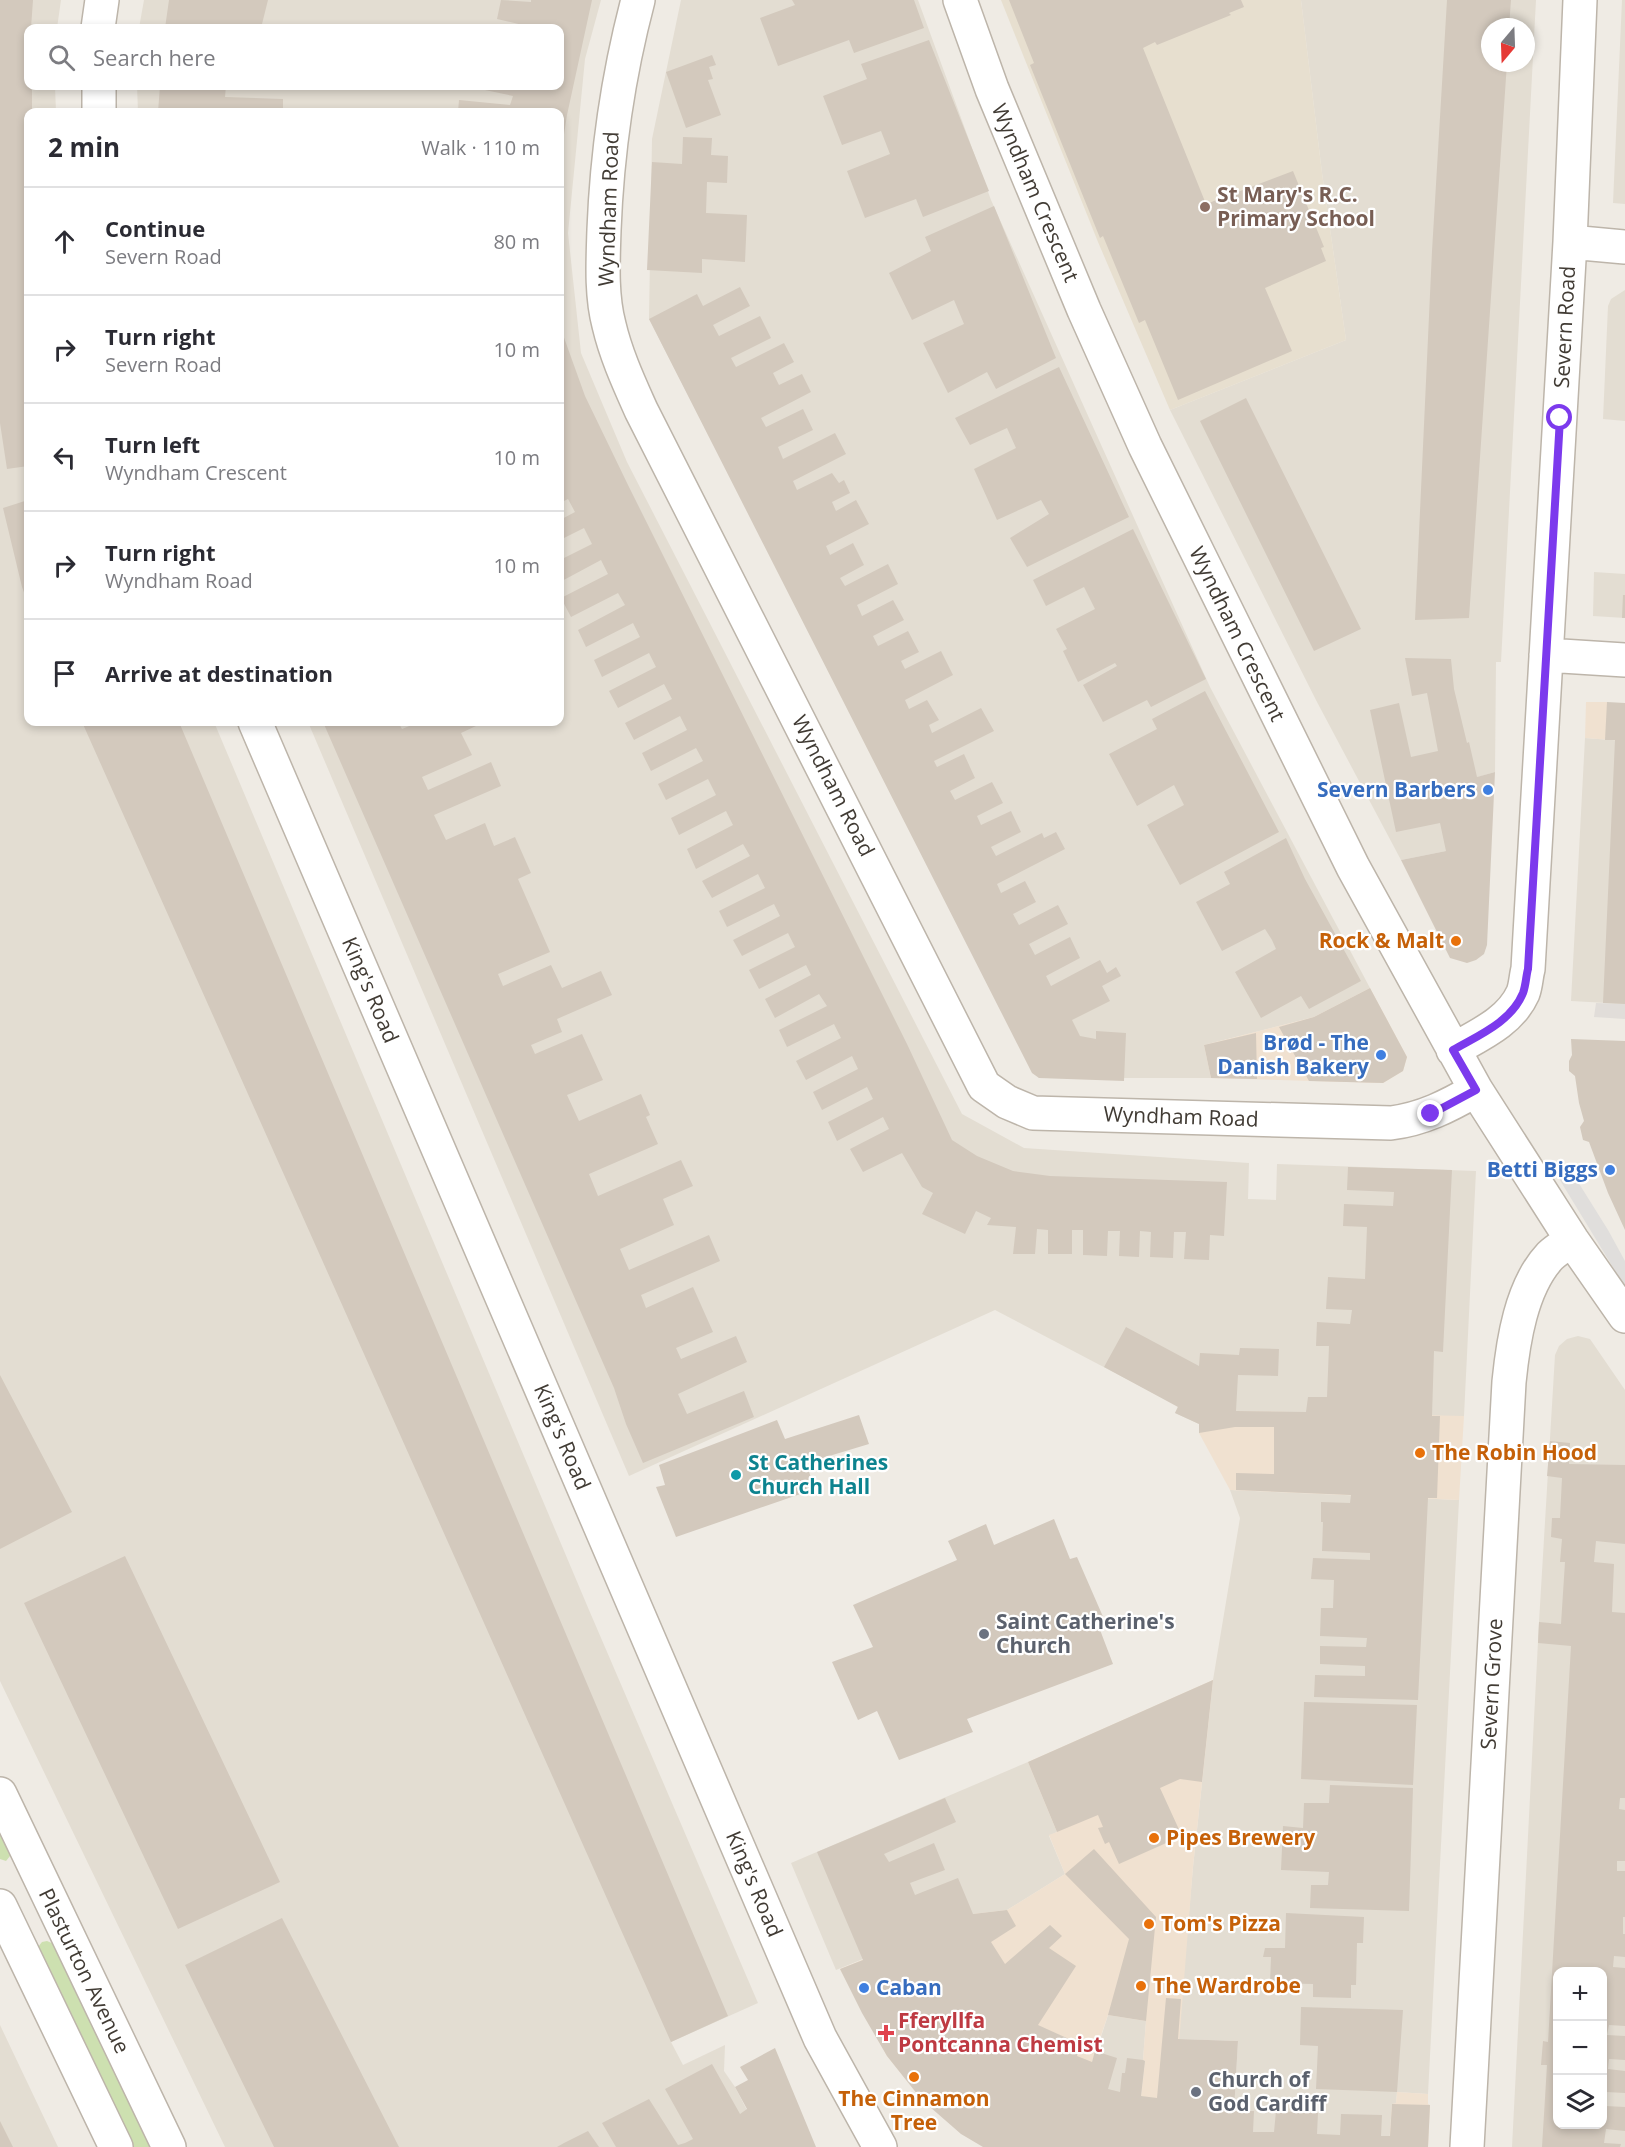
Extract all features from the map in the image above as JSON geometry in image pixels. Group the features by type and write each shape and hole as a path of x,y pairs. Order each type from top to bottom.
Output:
{"street":[{"path":"99,24 102,0"},
{"name":"Wyndham Road","path":"638,0 627,42 612,120 605,195 604,284 608,324 619,358 641,410 984,1086 1007,1102 1033,1113 1391,1124 1412,1121 1431,1114 1476,1090"},
{"name":"Wyndham Crescent","path":"960,0 1000,110 1084,310 1145,446 1353,867 1476,1090 1572,1240 1625,1316"},
{"name":"Severn Road","path":"1453,1050 1498,1024 1512,1012 1524,991 1528,969 1570,242 1580,0"},
{"path":"99,90 99,108"},
{"path":"1570,242 1625,247"},
{"path":"1546,656 1625,660"},
{"name":"King's Road","path":"257,726 820,2038 880,2147"},
{"name":"Severn Grove","path":"1467,2147 1512,1351 1521,1314 1536,1275 1552,1254 1572,1240"},
{"name":"Plasturton Avenue","path":"0,1794 168,2147"},
{"path":"0,1906 116,2147"}],"shaded area":[{"path":"0,0 61,0 58,24 24,24 24,90 55,90 56,108 24,108 24,726 216,726 589,1610 758,2003 671,2042 683,2065 725,2045 724,2071 735,2087 766,2147 225,2147 0,1681"},
{"path":"144,0 601,0 585,59 568,233 581,353 627,462 962,1114 1024,1148 1249,1163 1248,1199 1276,1200 1277,1164 1476,1171 1464,1416 1199,1424 1175,1413 1178,1406 995,1310 629,1476 310,726 564,726 564,108 138,108 137,90 564,90 564,24 140,24"},
{"path":"681,0 918,0 991,200 1210,687 1370,988 1314,1017 1204,1045 1211,1078 1039,1078 649,319 652,139"},
{"name":"St Mary's R.C. Primary School","path":"1001,0 1301,0 1322,173 1346,340 1170,410 1098,242"},
{"path":"1301,0 1536,0 1535,19 1481,18 1481,72 1532,72 1501,662 1496,662 1495,772 1478,777 1446,851 1401,860 1317,702 1170,410 1346,340 1322,173"},
{"path":"1622,0 1625,0 1625,204 1613,203"},
{"path":"1625,290 1625,421 1603,419 1608,306 1611,299"},
{"path":"1594,572 1625,574 1625,618 1593,616"},
{"path":"1586,702 1607,702 1625,741 1585,738"},
{"path":"1585,738 1625,741 1625,1004 1571,1001"},
{"path":"1370,988 1407,1057 1403,1071 1383,1083 1211,1078 1204,1045 1314,1017"},
{"path":"1596,1003 1625,1004 1625,1019 1594,1017"},
{"path":"1555,1172 1573,1174 1608,1230 1625,1261 1625,1287"},
{"path":"1578,1336 1590,1339 1625,1390 1625,2147 1512,2147 1539,1622 1555,1355 1559,1346 1567,1339"},
{"path":"1200,1410 1464,1416 1459,1500 1230,1490 1199,1433"},
{"path":"1230,1490 1459,1500 1428,2094 1397,2092 1396,2104 1392,2104 1389,2147 1229,2147 1234,2111 1238,2041 1178,2039 1213,1680 1240,1518"},
{"path":"1213,1680 1193,1867 1176,2081 1152,2147 1135,2147 1145,2061 1143,2060 1146,2021 1108,2015 1092,2062 922,2100 887,2056 840,1969 973,1914 1007,1910 1065,1874 1049,1835 1057,1832 1028,1762"},
{"path":"1028,1762 1057,1832 1049,1836 1065,1874 1007,1910 973,1914 836,1970 791,1863"},
{"path":"1108,2015 1146,2021 1143,2060 1145,2061 1135,2147 1066,2147"},
{"path":"0,2025 58,2147 0,2147"},
{"path":"1397,2092 1428,2094 1430,2105 1428,2147 1389,2147 1392,2104 1396,2103"}],"green space":[{"path":"0,1824 12,1849 6,1861 0,1859"},
{"path":"47,1941 54,1944 154,2147 131,2147 38,1947 42,1942"}],"building":[{"path":"0,0 33,0 31,24 24,24 24,90 32,90 32,108 24,108 24,467 7,469 0,423"},
{"path":"169,0 268,0 262,24 166,24"},
{"path":"501,0 531,2 531,0 592,0 564,134 564,108 458,108 459,100 510,105 513,96 485,90 564,90 564,24 518,24 497,19"},
{"path":"792,0 914,0 924,28 854,53 849,40 778,66 760,18 795,5"},
{"name":"St Mary's R.C. Primary School","path":"1009,0 1241,0 1244,7 1229,13 1231,15 1157,45 1155,42 1143,48 1206,204 1293,171 1324,247 1321,248 1326,261 1265,288 1292,351 1178,400 1145,320 1139,323 1103,236 1100,238 1030,65 1034,63"},
{"path":"1447,0 1511,0 1510,18 1481,18 1481,72 1506,72 1469,618 1415,620 1432,251"},
{"path":"929,40 989,191 923,217 916,199 865,218 847,171 890,154 881,131 842,145 823,96 867,79 861,64"},
{"path":"712,55 716,65 709,67 713,79 708,80 721,115 686,128 666,72"},
{"path":"160,90 226,90 225,97 283,99 283,108 158,108"},
{"path":"683,137 712,138 711,155 728,156 727,183 707,182 706,213 747,215 745,262 702,259 702,273 647,270 652,162 682,164"},
{"path":"994,206 1056,358 996,389 987,372 948,393 923,343 964,324 954,300 912,320 889,273 931,251 925,237"},
{"path":"740,287 750,306 713,325 719,336 760,316 771,338 731,358 736,367 784,343 794,362 773,373 779,385 802,374 811,392 761,418 766,427 803,409 813,430 778,447 783,459 835,433 846,454 793,481 797,490 832,473 839,483 844,480 850,493 832,502 836,511 856,500 869,524 826,546 830,555 853,543 864,565 840,578 845,586 888,564 898,584 857,605 862,616 893,600 904,620 873,636 878,646 908,631 919,652 901,661 905,669 941,651 953,675 905,700 909,709 927,700 939,720 929,725 932,733 981,708 994,731 934,761 937,767 964,754 975,778 950,791 955,800 992,782 1003,803 977,816 981,825 1011,811 1021,832 991,847 996,856 1042,833 1044,838 1056,832 1065,849 997,884 1001,893 1025,881 1036,902 1013,914 1019,925 1058,905 1068,924 1029,944 1035,955 1070,937 1080,958 1046,976 1051,986 1100,960 1107,973 1116,967 1121,976 1102,986 1110,1001 1072,1020 1080,1036 1096,1039 1096,1031 1126,1033 1124,1081 1039,1078 1032,1073 649,319 697,294 703,306"},
{"path":"564,338 585,396 628,485 907,1044 952,1140 977,1156 1013,1171 1050,1176 1227,1182 1224,1236 1210,1235 1209,1260 1184,1259 1186,1232 1174,1232 1173,1258 1150,1257 1151,1232 1140,1231 1139,1257 1119,1256 1120,1231 1108,1231 1107,1256 1083,1255 1083,1230 1072,1230 1072,1254 1048,1254 1048,1230 1037,1229 1035,1254 1013,1254 1016,1227 987,1225 991,1218 976,1211 965,1234 922,1214 933,1193 922,1187 902,1153 863,1172 850,1149 889,1129 883,1117 837,1141 828,1122 873,1099 867,1087 822,1110 813,1092 858,1069 852,1056 806,1080 796,1061 841,1038 834,1024 787,1047 779,1030 827,1006 819,994 775,1018 765,999 811,975 806,965 759,989 749,970 795,947 788,933 742,956 733,940 780,916 774,904 727,927 719,911 765,888 758,874 712,898 702,881 750,856 743,844 696,869 687,849 733,825 726,811 679,835 671,818 716,795 708,779 666,800 658,784 703,761 696,748 651,771 642,753 687,730 680,716 634,740 625,723 672,699 664,684 618,708 609,691 656,667 649,653 602,677 594,660 640,637 633,623 586,647 578,630 625,605 618,593 571,617 564,604 564,596 608,574 601,560 564,580 564,558 592,544 584,528 564,538 564,518 575,512 568,499 564,501"},
{"path":"1059,367 1129,517 1027,567 1010,538 1049,514 1041,500 997,520 974,469 1016,448 1007,428 970,445 955,418"},
{"path":"1246,398 1361,629 1314,651 1200,421"},
{"path":"24,501 24,592 22,587 3,508"},
{"path":"1133,529 1206,679 1151,707 1147,700 1103,722 1083,685 1117,666 1115,663 1078,682 1063,651 1067,649 1056,629 1095,609 1084,587 1046,606 1033,580"},
{"path":"1623,595 1625,595 1625,618 1622,618"},
{"path":"1405,658 1451,659 1454,689 1477,777 1495,772 1487,945 1484,954 1467,963 1450,958 1401,860 1446,851 1440,823 1396,832 1370,710 1399,703 1411,757 1438,751 1427,693 1412,696"},
{"path":"1205,691 1279,832 1180,885 1147,825 1184,805 1174,785 1137,806 1109,754 1157,729 1152,719"},
{"path":"1607,702 1625,703 1625,1004 1603,1003 1615,740 1605,740"},
{"path":"84,726 181,726 728,2016 671,2042"},
{"path":"325,726 400,726 402,729 409,726 476,726 461,733 472,755 422,777 428,790 491,762 501,786 434,815 446,840 485,823 494,846 515,837 531,873 518,879 550,952 498,974 503,986 551,965 562,988 601,971 612,995 557,1019 562,1032 531,1045 535,1054 582,1034 603,1080 567,1095 579,1121 641,1094 650,1115 646,1117 658,1144 589,1174 598,1196 681,1160 693,1186 663,1199 674,1225 620,1249 629,1270 709,1235 720,1261 641,1295 646,1308 693,1287 713,1332 676,1348 681,1359 736,1336 747,1362 678,1394 687,1414 744,1391 754,1417 643,1463 614,1388"},
{"path":"1286,838 1305,879 1361,981 1309,1009 1301,996 1261,1018 1235,972 1276,949 1272,940 1265,929 1222,951 1196,902 1230,884 1224,872"},
{"path":"1370,988 1407,1057 1403,1071 1383,1083 1309,1081 1279,1027 1314,1017"},
{"path":"1256,1033 1257,1079 1211,1078 1204,1045"},
{"path":"1571,1039 1625,1041 1625,1230 1589,1142 1583,1140 1580,1127 1584,1121 1575,1076 1569,1071 1569,1061 1572,1055"},
{"path":"1348,1167 1452,1170 1443,1352 1434,1351 1432,1416 1440,1416 1437,1498 1428,1498 1418,1700 1314,1697 1315,1675 1365,1676 1365,1666 1320,1664 1320,1646 1366,1647 1367,1638 1320,1636 1321,1608 1333,1608 1334,1580 1311,1579 1313,1558 1370,1560 1370,1553 1322,1551 1321,1502 1350,1503 1351,1495 1236,1490 1236,1473 1274,1474 1274,1427 1235,1427 1199,1433 1199,1424 1175,1413 1178,1407 1104,1367 1126,1327 1199,1366 1200,1353 1239,1355 1240,1348 1279,1349 1278,1376 1238,1375 1236,1411 1306,1412 1308,1397 1327,1397 1329,1346 1316,1346 1317,1322 1350,1324 1352,1310 1326,1309 1328,1277 1365,1279 1367,1227 1343,1226 1344,1204 1393,1206 1394,1192 1347,1190"},
{"path":"0,1375 72,1512 0,1549"},
{"name":"St Catherines Church Hall","path":"859,1415 869,1444 806,1463 815,1489 676,1537 656,1487 665,1485 659,1465 777,1420 785,1439"},
{"path":"1550,1441 1570,1443 1569,1464 1625,1465 1625,1544 1596,1541 1594,1562 1614,1564 1612,1612 1625,1613 1625,1798 1620,1798 1619,1809 1625,1810 1625,1861 1617,1861 1617,1871 1625,1871 1623,1934 1625,1934 1625,1957 1614,1956 1613,1967 1625,1968 1625,2026 1609,2025 1607,2035 1607,1967 1553,1967 1553,2129 1606,2129 1604,2143 1621,2144 1620,2147 1542,2147 1547,2065 1541,2065 1543,2041 1548,2042 1571,1646 1538,1643 1539,1622 1561,1624 1565,1562 1560,1562 1562,1539 1551,1537 1552,1518 1560,1518 1562,1478 1547,1476"},
{"name":"Saint Catherine's Church","path":"1054,1519 1070,1559 1077,1557 1104,1619 1097,1622 1113,1664 967,1719 973,1732 899,1760 877,1711 858,1720 832,1662 873,1647 853,1605 957,1560 948,1541 986,1524 994,1545"},
{"path":"125,1556 280,1882 178,1929 24,1603"},
{"path":"1213,1680 1202,1782 1180,1779 1160,1788 1182,1836 1119,1864 1109,1842 1105,1844 1098,1828 1103,1827 1098,1815 1057,1832 1028,1762"},
{"path":"1304,1702 1417,1705 1413,1785 1301,1779"},
{"path":"1330,1785 1413,1788 1409,1911 1310,1908 1311,1885 1328,1885 1329,1872 1281,1870 1283,1826 1303,1828 1304,1803 1329,1803"},
{"path":"945,1798 956,1822 884,1854 889,1862 934,1843 945,1870 910,1883 915,1895 958,1878 973,1914 1007,1910 1016,1926 991,1942 1005,1964 1050,1925 1062,1936 1049,1948 1076,1966 1038,2025 1080,2044 1077,2056 1092,2062 1095,2051 1117,2058 1108,2089 1120,2092 1122,2073 1125,2073 1127,2058 1143,2060 1145,2061 1141,2096 1157,2098 1166,1998 1181,1999 1178,2039 1238,2041 1234,2111 1254,2111 1253,2132 1274,2132 1276,2111 1318,2113 1317,2134 1340,2135 1341,2114 1382,2115 1381,2136 1390,2136 1392,2104 1430,2105 1428,2147 983,2147 961,2134 922,2100 887,2056 862,2013 840,1969 863,1960 817,1852"},
{"path":"1094,1849 1156,1917 1146,2021 1108,2015 1129,1939 1065,1874"},
{"path":"1286,1913 1364,1917 1363,1943 1357,1943 1356,1985 1351,1985 1351,1998 1313,1997 1313,1984 1270,1983 1271,1957 1263,1957 1265,1948 1285,1948"},
{"path":"282,1918 399,2147 274,2147 185,1965"},
{"path":"1301,2007 1403,2010 1397,2092 1316,2089 1318,2046 1300,2045"},
{"path":"1607,2035 1625,2036 1625,2060 1609,2059 1608,2069 1625,2071 1625,2093 1607,2092"},
{"path":"775,2048 816,2147 616,2147 602,2123 649,2099 678,2145 685,2143 693,2139 665,2089 712,2064 740,2114 747,2109 735,2087 748,2080 740,2067"},
{"path":"1607,2106 1625,2107 1625,2131 1606,2129"},
{"path":"0,2121 13,2147 0,2147"},
{"path":"588,2131 599,2147 557,2147 564,2143"}],"place":[{"name":"St Mary's R.C. Primary School","path":"1205,207"},
{"name":"Severn Barbers","path":"1488,790"},
{"name":"Rock & Malt","path":"1456,941"},
{"name":"Brød - The Danish Bakery","path":"1381,1055"},
{"name":"Betti Biggs","path":"1610,1170"},
{"name":"The Robin Hood","path":"1420,1453"},
{"name":"St Catherines Church Hall","path":"736,1475"},
{"name":"Saint Catherine's Church","path":"984,1634"},
{"name":"Pipes Brewery","path":"1154,1838"},
{"name":"Tom's Pizza","path":"1149,1924"},
{"name":"The Wardrobe","path":"1141,1986"},
{"name":"Caban","path":"864,1988"},
{"name":"Fferyllfa Pontcanna Chemist","path":"886,2033"},
{"name":"The Cinnamon Tree","path":"914,2077"},
{"name":"Church of God Cardiff","path":"1196,2092"}],"route":[{"path":"1431,1114 1476,1090 1453,1050 1498,1024 1512,1012 1524,991 1528,969 1560,418"}]}
